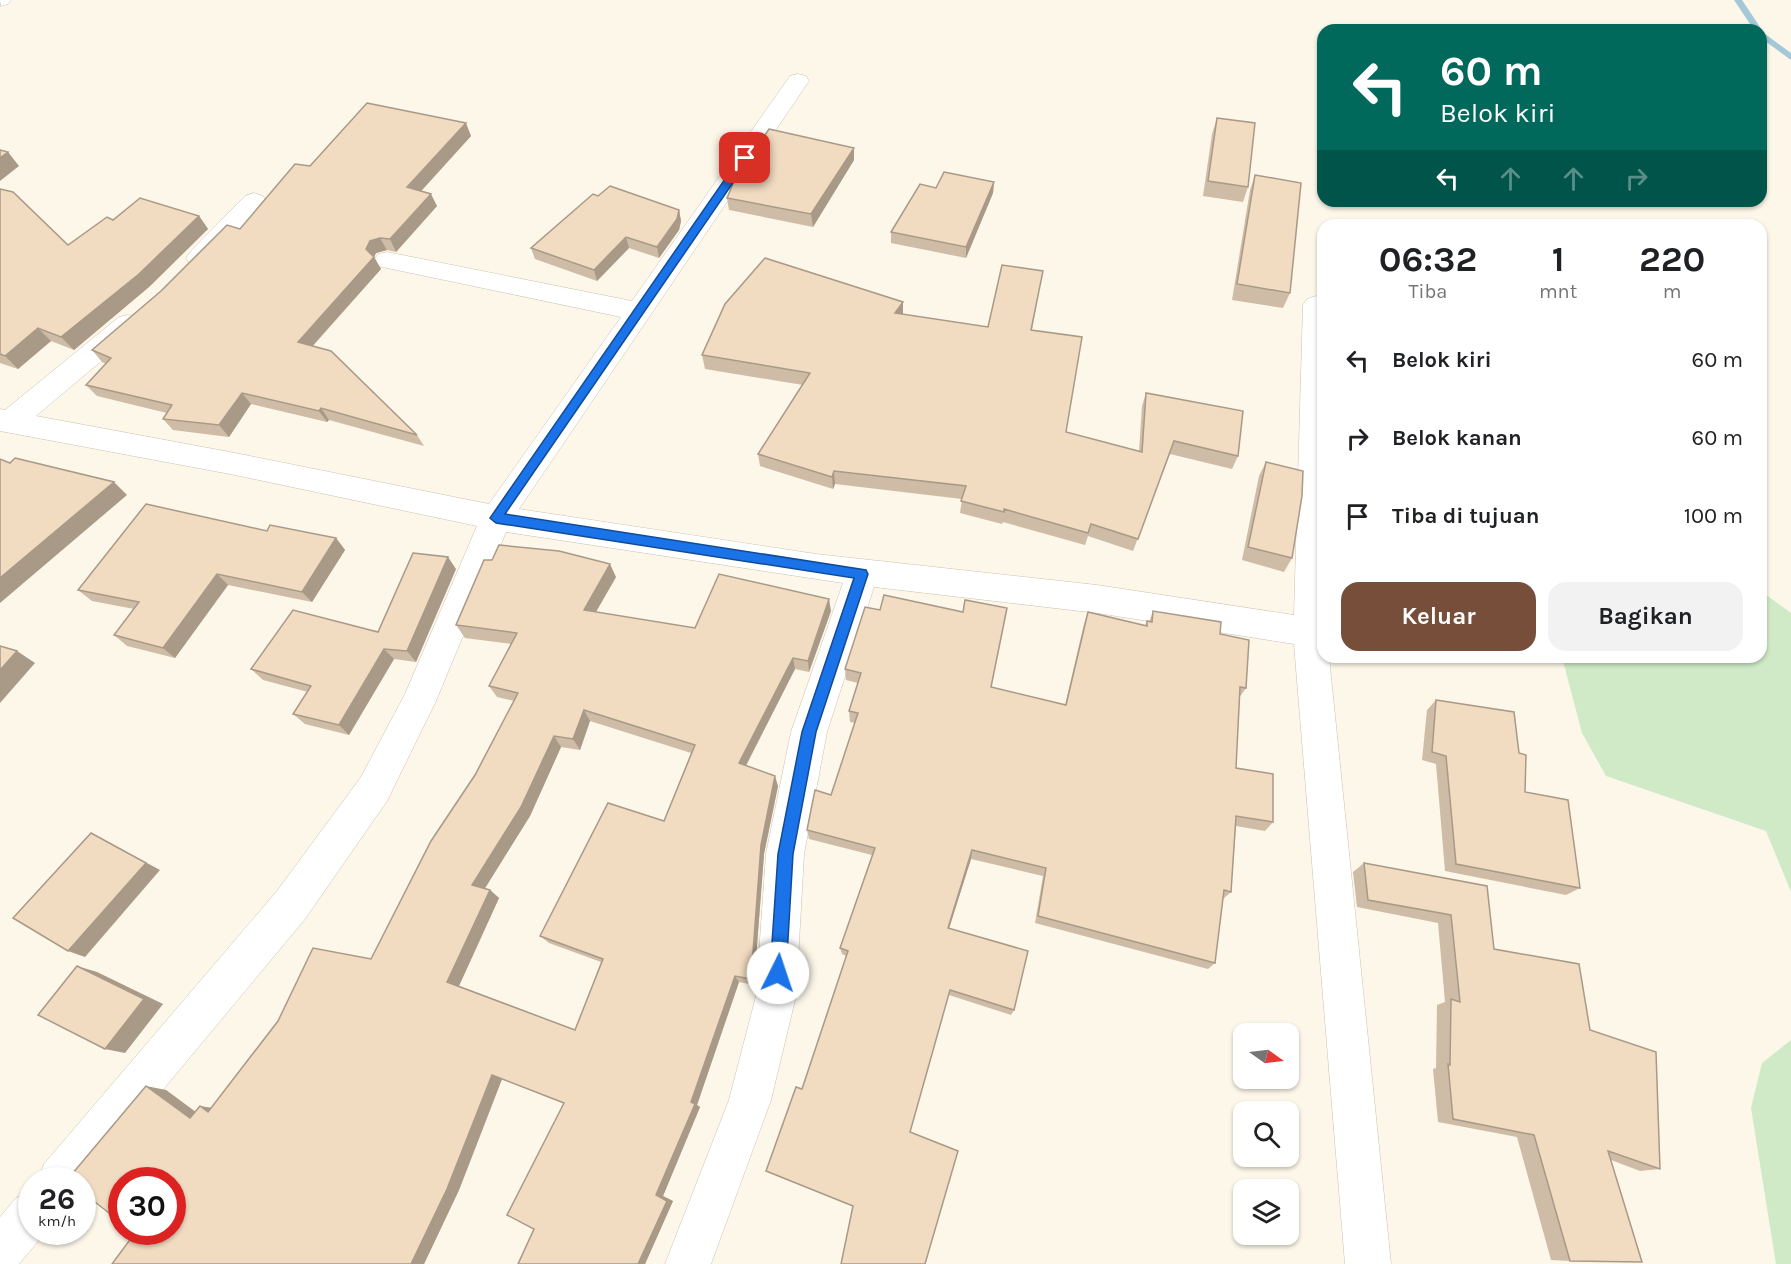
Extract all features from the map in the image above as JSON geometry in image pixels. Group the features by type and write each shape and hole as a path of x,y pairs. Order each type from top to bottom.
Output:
{"street":[{"path":"71,1167 291,905 374,789 419,700 496,518 798,81"},
{"path":"185,272 254,201"},
{"path":"387,260 638,311"},
{"path":"1316,305 1310,632 1368,1264"},
{"path":"5,421 83,363 144,310"},
{"path":"5,421 230,463 496,518 862,574 1097,599 1310,632"},
{"path":"688,1264 750,1100 776,996 786,854 809,732 862,574"},
{"path":"0,1251 18,1230"}],"green space":[{"path":"1767,595 1791,613 1791,892 1766,831 1606,776 1582,733 1564,663 1767,663"},
{"path":"1791,1040 1791,1264 1776,1264 1751,1108 1762,1063"}],"building":[{"path":"367,103 466,123 407,187 431,194 390,239 380,238 370,241 366,249 374,257 298,342 331,351 417,435 321,408 319,411 242,393 219,425 163,419 172,405 86,385 111,358 92,350 161,291 227,225 240,229 295,164 310,166"},
{"path":"1217,118 1255,123 1248,187 1208,181"},
{"path":"769,129 854,148 811,214 727,198 735,179"},
{"path":"0,150 8,152 0,158"},
{"path":"944,172 994,182 966,247 891,232 920,184 936,188"},
{"path":"1255,175 1301,183 1290,293 1237,284"},
{"path":"610,186 679,210 677,219 657,247 626,237 594,270 531,248 593,194 598,196"},
{"path":"0,189 13,192 68,245 107,217 113,220 140,198 199,216 139,274 61,337 38,328 5,356 0,354"},
{"path":"765,258 903,302 895,313 988,327 1002,265 1043,271 1031,330 1082,337 1066,432 1142,452 1146,393 1243,411 1238,456 1174,441 1138,539 1091,524 1088,533 1004,509 1004,512 961,501 966,486 834,471 832,477 758,454 810,373 702,355 725,304"},
{"path":"15,458 114,482 0,578 0,459 10,463"},
{"path":"1266,462 1303,471 1302,496 1292,558 1248,547"},
{"path":"146,504 267,531 270,525 336,538 302,592 217,574 163,648 114,635 139,602 78,590"},
{"path":"499,545 559,551 610,564 584,610 695,628 719,574 829,599 808,661 793,658 739,763 775,776 761,845 751,979 735,976 691,1102 695,1104 656,1195 667,1201 638,1264 518,1264 534,1229 507,1215 564,1103 492,1075 447,1189 411,1264 112,1264 126,1245 186,1245 186,1167 108,1167 108,1212 96,1203 96,1167 78,1167 146,1086 190,1118 200,1106 208,1112 278,1021 313,948 371,959 431,841 475,775 518,693 489,686 517,633 456,625 484,560 492,560","holes":["584,710 695,745 664,821 608,803 540,936 603,959 575,1030 447,982 490,890 472,885 521,807 554,736 573,739"]},
{"path":"413,553 448,557 407,651 384,649 339,725 293,714 311,686 251,669 293,610 378,632"},
{"path":"884,595 963,612 965,600 1007,608 991,687 1066,705 1088,612 1147,626 1147,621 1152,622 1153,611 1221,622 1220,634 1249,640 1246,688 1240,687 1236,768 1273,774 1273,822 1236,816 1231,892 1224,890 1215,963 1038,916 1046,868 972,850 948,928 1028,951 1014,1010 950,990 910,1132 958,1151 925,1264 841,1264 853,1206 766,1171 796,1087 802,1089 848,951 840,948 875,848 807,830 815,790 831,795 858,713 849,711 861,673 845,669 865,607 880,610"},
{"path":"0,646 17,651 0,670"},
{"path":"1436,700 1514,712 1519,753 1526,755 1525,792 1568,800 1580,888 1456,864 1446,756 1432,752"},
{"path":"91,833 146,863 68,951 13,918"},
{"path":"1364,863 1487,886 1494,949 1579,964 1590,1030 1656,1052 1660,1169 1608,1151 1642,1262 1570,1261 1534,1135 1453,1119 1448,1064 1450,1065 1451,999 1460,1002 1451,915 1368,900"},
{"path":"77,966 144,999 105,1049 38,1015"}],"waterway":[{"path":"1738,0 1754,24"},
{"path":"1767,39 1791,57"}],"route":[{"path":"745,158 496,518 862,574 809,732 786,854 778,973"}]}
